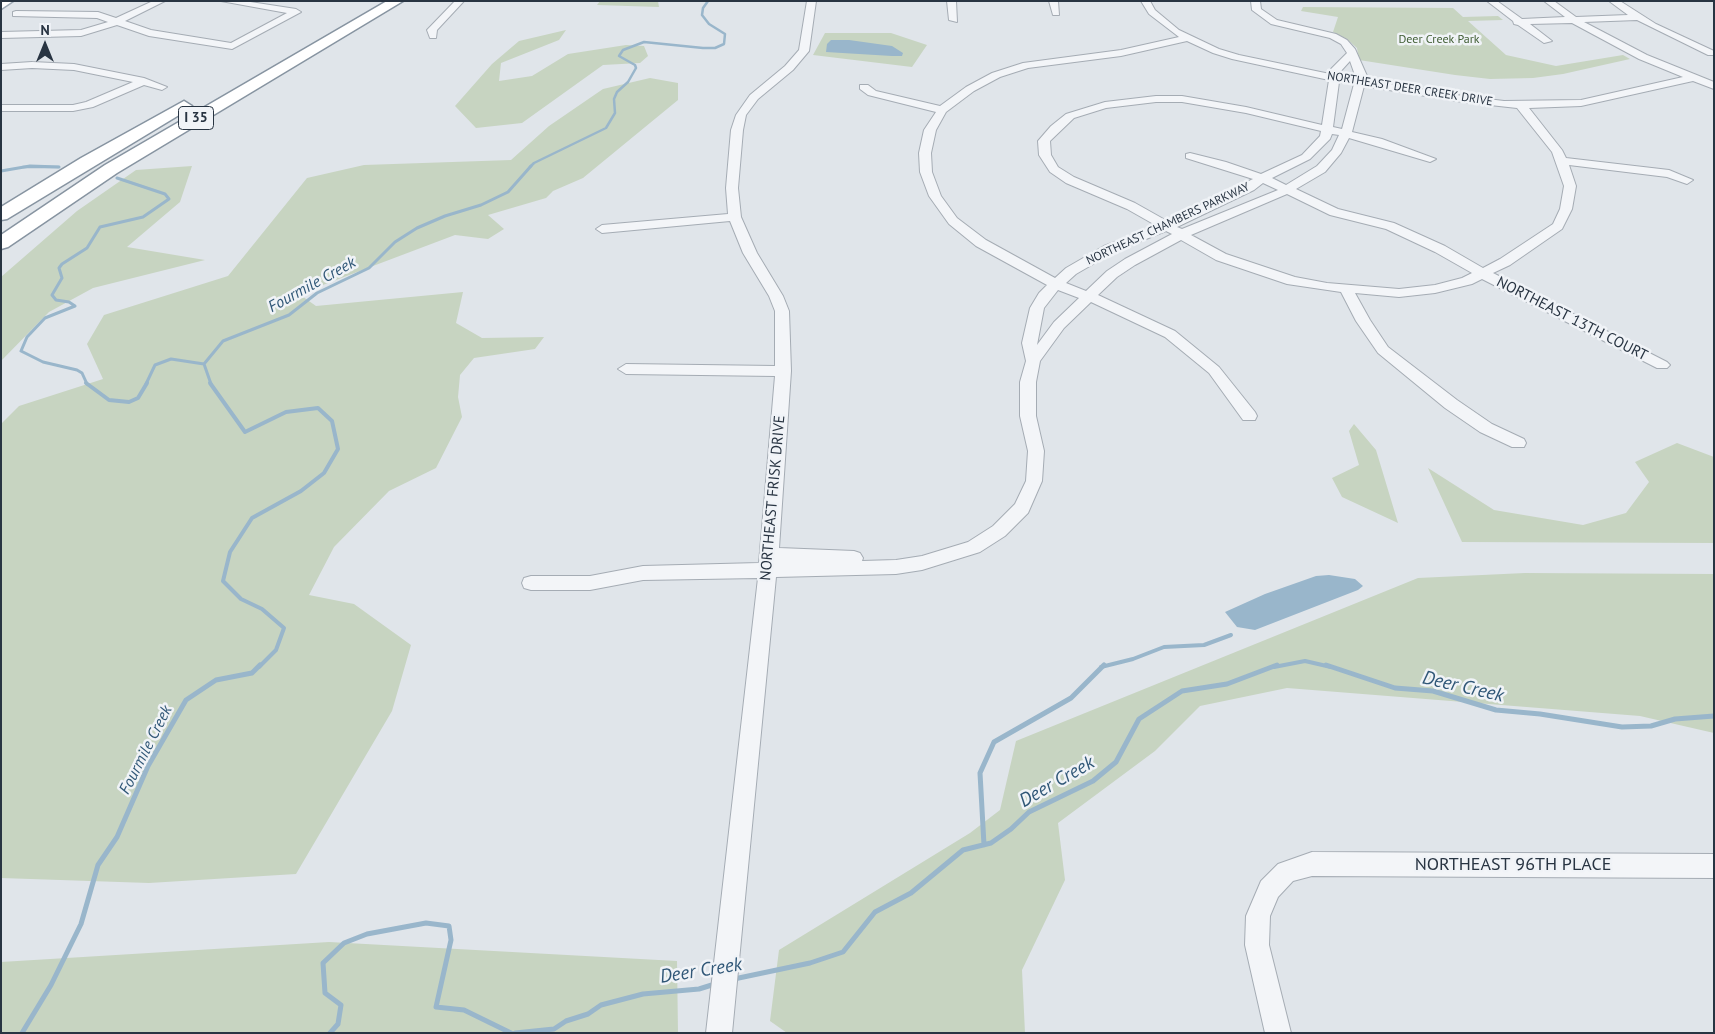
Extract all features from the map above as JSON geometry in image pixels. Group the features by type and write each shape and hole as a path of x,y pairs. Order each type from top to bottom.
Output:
{"highway":[{"path":"302,39 369,1"},
{"name":"I 35","path":"1,242 111,169 397,1"},
{"name":"I 35","path":"1,216 87,162 194,100"}],"main road":[{"path":"1,6 8,1"}],"street":[{"path":"1,35 82,33 118,21 161,1"},
{"path":"16,14 91,14 118,21 150,33 232,46 296,12 225,1"},
{"path":"433,36 432,30 460,1"},
{"name":"NORTHEAST FRISK DRIVE","path":"719,1033 768,563 778,456 782,371 782,311 776,296 750,253 735,217 732,188 736,130 741,115 754,97 789,68 804,51 812,1"},
{"path":"951,1 954,20"},
{"path":"1053,1 1056,13"},
{"name":"NORTHEAST DEER CREEK DRIVE","path":"1145,1 1157,16 1188,38 1216,51 1262,64 1463,99 1521,105 1580,103 1692,78"},
{"path":"1254,1 1257,10 1274,22 1334,36 1344,42 1362,76 1361,82"},
{"path":"1491,1 1517,22 1547,42"},
{"path":"1548,1 1574,20 1642,57 1714,86"},
{"path":"1614,1 1637,17 1711,53"},
{"path":"1517,22 1637,17"},
{"path":"1,46 17,35"},
{"path":"1188,38 1122,53 1027,65 996,75 970,89 942,110 930,130 925,153 926,172 935,196 953,222 981,243 1055,284 1089,296 1170,334 1214,370 1249,416"},
{"path":"1327,130 1330,90 1335,78 1335,71 1351,55"},
{"path":"1,67 54,65 144,81 162,87"},
{"path":"1,108 81,107 102,100 144,81"},
{"name":"NORTHEAST CHAMBERS PARKWAY","path":"1032,360 1060,325 1089,296 1112,274 1130,262 1181,235 1286,190 1321,169 1337,151 1346,134 1351,109 1361,82"},
{"path":"864,87 872,93 942,110"},
{"path":"1430,159 1378,140 1208,102 1156,99 1105,105 1070,116 1055,128 1044,141 1045,155 1054,169 1070,180 1131,206 1221,257 1292,281 1346,289 1400,293 1434,289 1467,281 1513,258 1558,226 1566,209 1570,186 1558,152 1521,105"},
{"name":"NORTHEAST CHAMBERS PARKWAY","path":"531,583 590,583 643,572 768,563 870,569 922,563 974,547 999,531 1022,508 1034,482 1036,452 1028,416 1028,382 1032,360 1029,343 1033,321 1044,296 1071,271 1109,249 1166,227 1250,187 1262,178 1306,157 1326,137 1327,130"},
{"path":"1190,156 1222,164 1262,178"},
{"path":"1561,161 1669,174 1687,180"},
{"name":"NORTHEAST 13TH COURT","path":"1262,178 1334,212 1390,226 1440,249 1482,273 1662,365"},
{"path":"602,228 735,217"},
{"path":"1346,289 1363,321 1383,350 1451,404 1486,428 1518,443"},
{"path":"626,369 782,371"},
{"name":"NORTHEAST 96TH PLACE","path":"1278,1033 1257,945 1258,916 1269,889 1286,872 1312,864 1713,868"}],"green space":[{"path":"600,1 658,1 659,7 597,5"},
{"name":"Deer Creek Park","path":"1303,7 1453,8 1463,17 1498,16 1503,20 1468,21 1506,55 1556,66 1623,55 1630,59 1563,74 1533,78 1490,79 1359,60 1357,48 1347,39 1333,32 1338,17 1301,11"},
{"path":"566,30 559,40 501,63 499,81 532,76 568,54 626,45 644,46 648,56 640,63 603,65 522,123 476,128 455,106 492,64 519,41"},
{"path":"825,33 891,33 927,45 912,67 813,55"},
{"path":"650,78 678,83 678,100 583,178 553,191 546,198 488,215 504,229 488,239 455,235 299,294 316,306 463,292 456,323 482,338 544,337 535,349 474,358 460,375 458,397 462,417 436,468 389,491 334,547 309,595 354,604 411,645 392,711 296,874 149,883 1,878 1,424 19,406 103,379 87,344 104,315 228,276 307,178 364,165 511,160 549,126 603,89"},
{"path":"192,166 180,202 127,247 205,260 93,288 49,312 1,361 1,277 77,211 136,170"},
{"path":"1354,424 1376,450 1398,523 1342,497 1332,478 1359,465 1349,431"},
{"path":"1677,443 1714,457 1714,543 1462,542 1428,468 1494,510 1583,525 1626,513 1649,482 1635,462"},
{"path":"1525,573 1714,574 1714,733 1640,716 1287,688 1200,706 1155,751 1058,823 1065,880 1022,970 1025,1033 787,1033 770,1021 779,950 970,833 1000,810 1016,741 1418,578"},
{"path":"329,942 677,961 678,1033 1,1033 1,962"}],"water":[{"path":"831,40 849,40 892,46 903,53 902,56 892,56 826,52 827,44"},
{"path":"1329,575 1355,579 1363,586 1358,590 1255,630 1237,627 1225,612 1265,594 1316,576"}],"waterway":[{"name":"Fourmile Creek","path":"531,166 606,128 615,113 614,99 617,92 628,82 636,68 635,65 619,56 623,50 644,42 703,48 715,48 724,44 725,34 709,24 702,15 703,8 708,1"},
{"path":"30,166 59,167 24,167 30,166"},
{"name":"Fourmile Creek","path":"204,364 223,341 289,315 317,293 369,268 395,242 417,228 445,216 481,205 508,192 531,166"},
{"path":"1,171 24,167"},
{"path":"87,384 82,373 77,370 43,362 21,351 27,337 45,318 75,306 69,302 56,300 52,295 62,278 59,268 62,264 87,248 100,227 143,217 169,199 165,194 117,178"},
{"path":"146,384 155,365 171,359 204,364"},
{"name":"Fourmile Creek","path":"204,364 211,384"},
{"path":"87,384 109,400 129,402 138,398 147,383"},
{"name":"Fourmile Creek","path":"210,383 245,432 286,412 318,408 332,421 338,449 324,473 301,491 252,518 230,552 223,581 241,599 262,609 284,628 276,650 259,667"},
{"path":"1102,667 1133,659 1164,647 1204,645 1231,635"},
{"name":"Deer Creek","path":"1274,667 1305,661 1331,667"},
{"name":"Fourmile Creek","path":"22,1033 51,985 81,924 98,865 117,837 148,766 186,700 216,680 252,673 260,665"},
{"name":"Deer Creek","path":"984,845 991,843 1011,829 1029,812 1093,781 1116,762 1139,719 1182,691 1227,684 1277,665"},
{"name":"Deer Creek","path":"1326,665 1395,688 1433,691 1496,710 1540,714 1622,727 1651,726 1675,719 1714,716"},
{"path":"984,845 980,773 994,742 1071,698 1102,667"},
{"name":"Deer Creek","path":"734,979 810,963 843,952 875,912 911,893 963,850 984,845"},
{"name":"Deer Creek","path":"330,1033 338,1024 341,1005 325,993 323,963 344,943 367,934 426,923 449,926 451,940 436,1007 464,1010 511,1033"},
{"name":"Deer Creek","path":"515,1033 554,1029 566,1021 588,1014 601,1005 643,994 699,989 715,984"}]}
